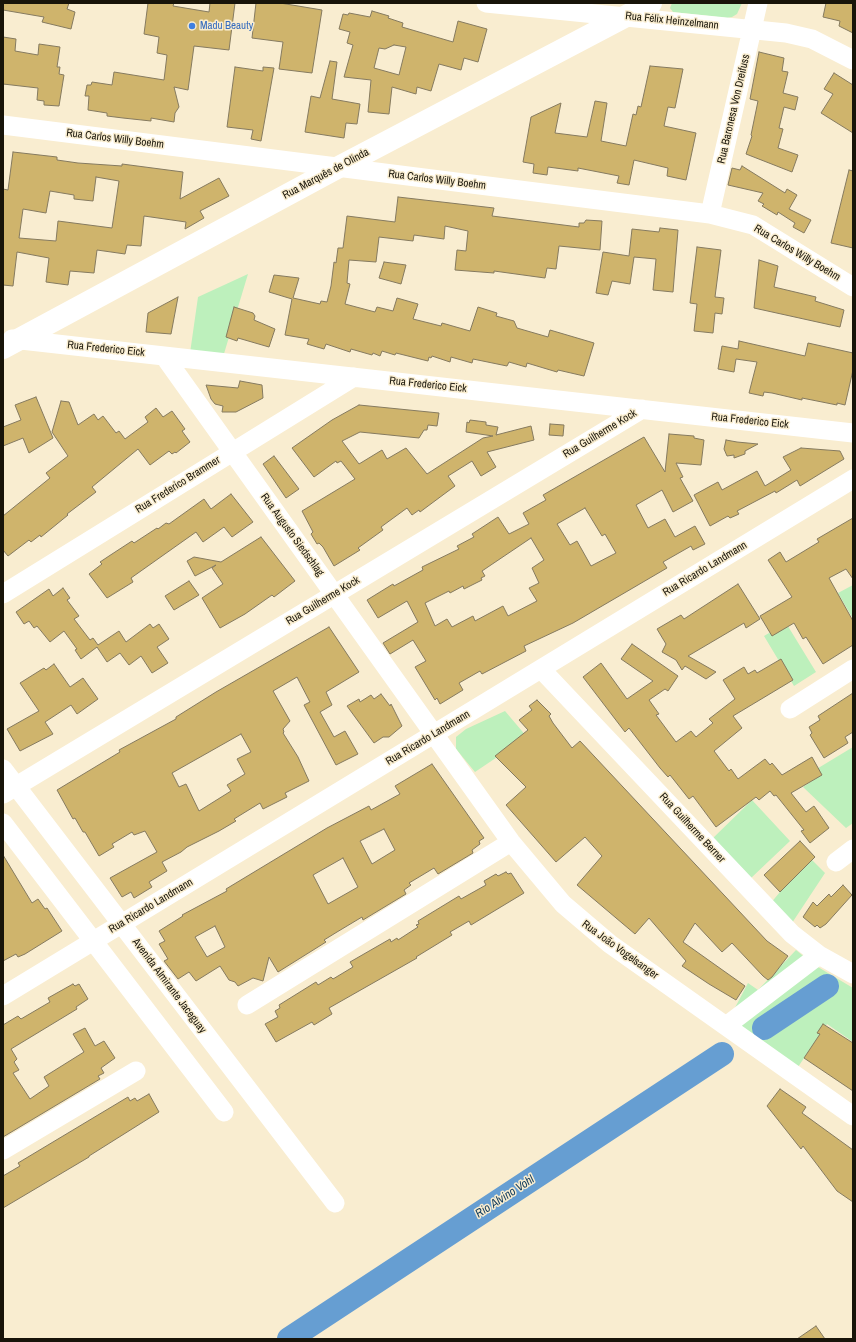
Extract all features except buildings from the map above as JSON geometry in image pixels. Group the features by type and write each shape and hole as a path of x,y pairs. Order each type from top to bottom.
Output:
{"main road":[{"name":"Rua Marquês de Olinda","path":"9,342 651,3"}],"street":[{"name":"Rua Félix Heinzelmann","path":"486,3 752,29 812,39 853,60"},
{"name":"Rua Baronesa Von Dreifuss","path":"710,214 758,3"},
{"name":"Rua Carlos Willy Boehm","path":"3,125 710,214 752,225 853,287"},
{"name":"Rua Frederico Eick","path":"9,342 164,356 853,433"},
{"name":"Rua Augusto Siedschlag","path":"164,356 434,734"},
{"name":"Rua Frederico Brammer","path":"3,594 354,377"},
{"name":"Rua Guilherme Kock","path":"9,790 642,409"},
{"name":"Rua Ricardo Landmann","path":"3,996 853,479"},
{"name":"Rua Guilherme Berner","path":"541,669 792,934 819,954 853,974"},
{"path":"790,709 853,670"},
{"name":"Rua João Vogelsanger","path":"434,734 511,842 546,886 582,922 853,1116"},
{"name":"Avenida Almirante Jaceguay","path":"3,769 9,790 122,924 336,1203"},
{"path":"3,822 224,1112"},
{"path":"247,1005 511,842"},
{"path":"836,862 853,849"},
{"path":"726,1026 819,954"},
{"path":"3,1150 136,1071"}],"green space":[{"path":"672,3 742,3 737,14 727,18 673,12 670,8"},
{"path":"248,274 223,357 190,353 198,297"},
{"path":"853,585 853,619 838,593"},
{"path":"786,623 816,672 794,686 764,636"},
{"path":"505,711 527,737 475,772 456,749 456,737 466,729"},
{"path":"853,747 853,823 846,828 803,787 819,776 815,770"},
{"path":"752,800 790,841 750,879 712,839"},
{"path":"809,857 825,873 792,923 770,904"},
{"path":"796,950 813,964 853,988 853,1042 827,1024 798,1067 729,1019 748,983 758,990"}],"waterway":[{"name":"Rio Alvino Vohl","path":"764,1028 827,986"},
{"name":"Rio Alvino Vohl","path":"289,1339 722,1054"}],"place":[{"name":"Madu Beauty","path":"192,26"}]}
